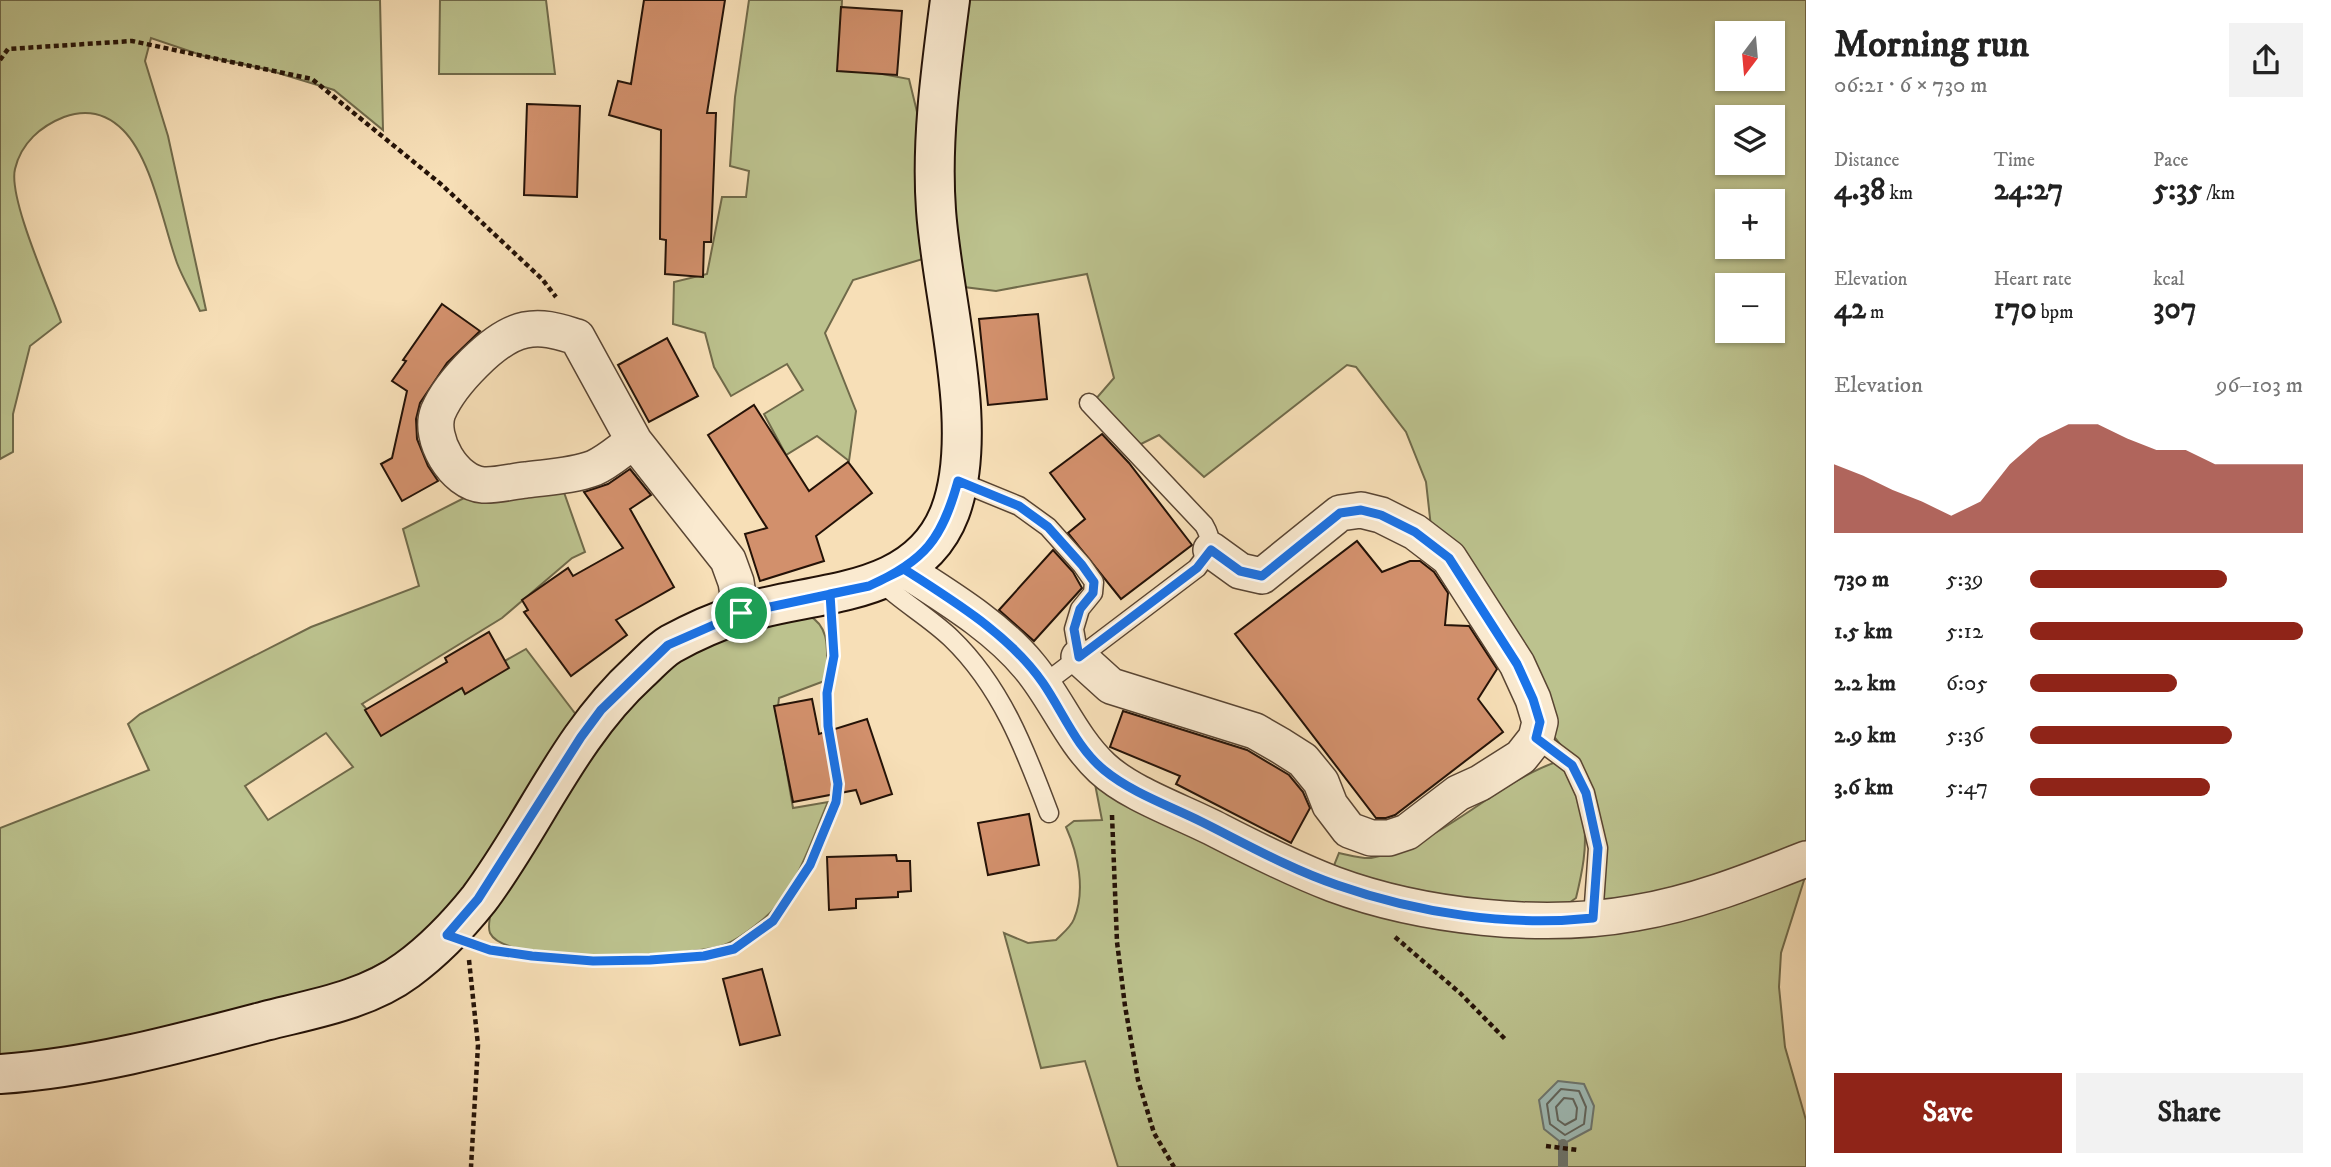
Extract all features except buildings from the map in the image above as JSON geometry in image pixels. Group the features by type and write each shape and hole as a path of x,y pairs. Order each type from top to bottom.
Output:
{"street":[{"path":"0,1074 34,1072 173,1045 334,1003 381,985 406,971 457,938 478,899 581,737 601,710 668,645 741,613 830,594 892,575 934,541 949,514 958,481 961,413 935,209 939,89 950,0"},
{"path":"634,441 596,467 578,472 483,485 463,479 448,464 439,441 437,414 466,371 496,345 523,330 549,328 577,337 634,441 729,560 741,613"},
{"path":"1079,657 1111,687 1255,731 1281,746 1303,760 1321,782 1329,805 1349,830 1371,838 1389,838 1407,832 1458,793 1480,783 1521,757 1536,738 1540,722 1517,664 1449,558 1415,532 1371,512 1361,510 1340,513 1262,576 1240,571 1211,550"},
{"path":"892,575 962,606 1027,663 1044,684 1079,742 1103,770 1136,790 1284,864 1336,885 1393,902 1507,920 1593,918 1635,914 1722,892 1806,859"}],"lane":[{"path":"1044,684 1197,568 1211,550 1211,538 1203,525 1089,403"},
{"path":"958,481 1019,506 1048,527 1094,582 1093,593 1080,609 1074,629 1079,657"},
{"path":"892,575 901,601 948,635 986,678 1002,703 1029,760 1049,813"},
{"path":"1536,738 1572,765 1586,793 1598,848 1593,918"}],"path":[{"path":"0,60 8,49 132,41 312,79 442,186 542,279 566,311 577,337"},
{"path":"457,938 490,950 593,961 677,958 704,956 734,949 773,921 810,865 836,802 838,784 828,726 827,693 834,656 830,594"},
{"path":"1103,770 1112,814 1117,942 1138,1080 1154,1133 1174,1167"},
{"path":"1385,929 1460,993 1506,1039"},
{"path":"457,938 478,1045 471,1167"},
{"path":"1546,1146 1578,1150"}],"green space":[{"path":"0,0 380,0 383,130 334,90 265,69 204,56 151,38 145,61 168,136 206,310 200,311 177,263 156,193 142,158 123,130 103,116 80,113 47,125 33,137 18,160 15,183 31,244 61,322 30,346 13,414 13,452 0,459"},
{"path":"440,0 546,0 555,74 439,74"},
{"path":"749,0 842,0 839,66 909,79 918,116 919,202 926,258 853,280 825,333 856,411 849,461 817,436 786,455 764,414 803,390 787,364 731,396 714,367 705,333 673,324 674,282 707,274 722,197 746,197 749,171 730,166 735,97"},
{"path":"963,0 1806,0 1806,841 1730,877 1597,905 1578,767 1545,725 1433,545 1426,482 1406,432 1356,367 1347,365 1204,477 1159,435 1133,448 1094,401 1114,378 1087,274 996,291 964,287 949,165"},
{"path":"560,481 585,552 572,558 502,618 362,704 384,729 526,649 577,716 454,904 425,934 396,956 339,984 134,1039 0,1062 0,828 149,770 128,724 140,714 311,627 419,586 403,529 468,496","holes":["326,733 353,767 268,820 245,786"]},
{"path":"808,615 816,620 825,635 827,680 779,698 777,715 793,808 828,802 793,882 773,910 747,932 726,944 673,953 561,955 528,951 503,944 490,933 490,917 499,897 579,768 603,732 642,690 666,669 700,649 734,635"},
{"path":"1559,761 1582,812 1585,843 1576,898 1562,908 1518,910 1331,873 1339,853 1371,858 1421,841 1512,784"},
{"path":"1095,784 1440,924 1806,874 1781,953 1779,987 1785,1047 1806,1120 1806,1167 1118,1167 1085,1061 1041,1068 1004,933 1028,943 1056,940 1073,922 1078,908 1080,884 1077,860 1066,827 1074,821 1102,820"}],"water":[{"path":"1558,1081 1584,1084 1594,1106 1591,1129 1563,1144 1544,1129 1539,1100"}],"waterway":[{"path":"1563,1144 1563,1167"}],"route":[{"path":"741,613 668,645 621,688 581,737 478,899 447,935 490,950 593,961 704,956 734,949 757,934 773,921 790,899 810,865 836,802 838,784 828,726 827,693 834,656 830,594 869,586 904,569 962,606 1027,663 1044,684 1079,742 1103,770 1136,790 1284,864 1336,885 1393,902 1507,920 1593,918 1598,848 1586,793 1572,765 1536,738 1540,722 1517,664 1449,558 1415,532 1381,515 1361,510 1340,513 1262,576 1240,571 1211,550 1197,568 1079,657 1074,629 1080,609 1093,593 1094,582 1048,527 1019,506 958,481 949,514 934,541 904,569 880,581 869,586 741,613"}]}
